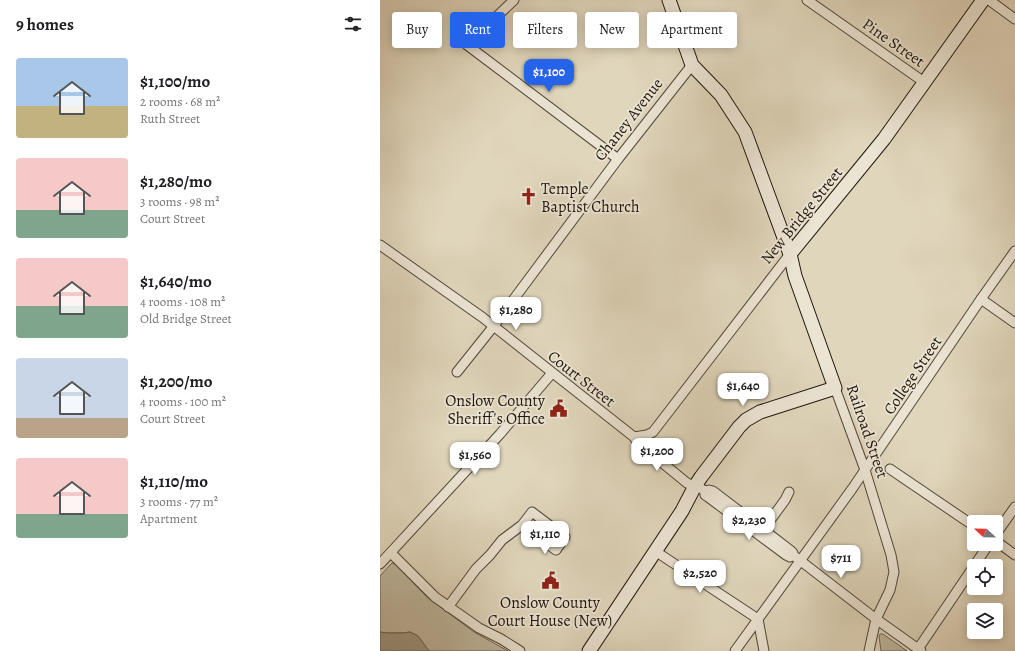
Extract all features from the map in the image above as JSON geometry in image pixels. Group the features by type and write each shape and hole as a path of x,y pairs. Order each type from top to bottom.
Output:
{"main road":[{"path":"669,0 692,65"},
{"name":"New Bridge Street","path":"790,254 884,139 983,0"},
{"name":"Railroad Street","path":"692,65 721,95 745,132 790,254 795,276 835,388"},
{"path":"589,651 682,511 700,489 732,435 752,416 760,412 835,388"}],"street":[{"path":"514,0 467,45 618,159"},
{"name":"Pine Street","path":"807,0 924,82"},
{"path":"989,0 1015,19"},
{"name":"Chaney Avenue","path":"457,372 493,327 618,159 692,65"},
{"name":"Court Street","path":"380,245 482,317 634,438 687,483 700,489 713,491 790,550 796,558 876,619 920,650"},
{"name":"College Street","path":"735,651 758,619 796,558 865,470 1015,251"},
{"name":"New Bridge Street","path":"634,438 647,436 653,432 790,254"},
{"path":"981,299 1015,323"},
{"path":"380,564 500,434 552,373"},
{"name":"Railroad Street","path":"835,388 865,470 891,555 894,572 890,590 876,619 869,651"},
{"path":"890,469 967,521"},
{"name":"Court Street","path":"700,489 707,497 786,555 796,558"},
{"path":"763,530 785,500 789,492"},
{"path":"1003,524 1015,507"},
{"path":"448,607 476,569 502,540 522,525 532,512 565,537 556,550 522,525"},
{"path":"1003,547 1015,555"},
{"path":"655,551 758,619 764,651"},
{"path":"390,553 435,598 479,628 520,651"},
{"path":"920,650 967,577"}],"shaded area":[{"path":"392,563 396,565 427,597 474,632 508,651 429,651 418,636 410,632 380,632 380,576"},
{"path":"380,632 410,632 418,636 429,651 380,651"},
{"path":"880,634 883,634 907,651 881,651"}],"place":[{"name":"Temple Baptist Church","path":"528,197"},
{"name":"Onslow County Sheriff's Office","path":"558,409"},
{"name":"Onslow County Court House (New)","path":"550,581"}]}
